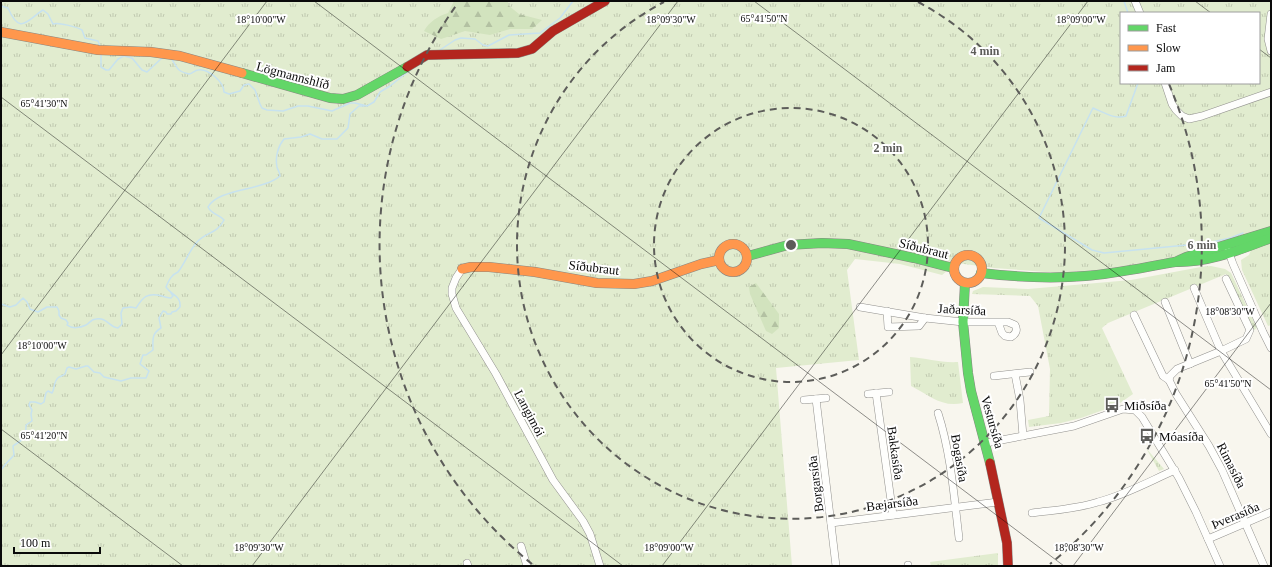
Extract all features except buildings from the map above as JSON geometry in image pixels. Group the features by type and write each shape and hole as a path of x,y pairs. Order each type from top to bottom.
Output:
{"street":[{"name":"Lögmannshlíð","path":"1,32 98,50 151,52 180,56 290,88 330,98 343,99 357,95 427,55 518,53 532,49 553,31 605,1"},
{"path":"1135,1 1140,12"},
{"path":"1271,14 1268,39 1271,51"},
{"path":"1165,84 1172,104 1176,110 1182,116 1189,119 1202,116 1271,92"},
{"path":"1228,249 1271,230"},
{"path":"982,273 998,276 1046,278 1088,276 1175,262 1187,263 1228,249 1271,238"},
{"path":"731,243 741,245 745,249 748,256 745,266 735,272 725,269 719,260 720,252 731,243"},
{"name":"Síðubraut","path":"748,256 788,245 822,243 848,244 953,268"},
{"path":"1228,249 1262,332 1271,348"},
{"path":"964,255 972,255 980,260 982,264 982,273 974,282 966,283 957,279 953,268 959,257 964,255"},
{"name":"Síðubraut","path":"462,269 471,267 508,269 535,272 597,283 634,284 652,281 700,264 719,260"},
{"name":"Langimói","path":"462,269 452,288 456,308 496,374 553,480 590,534 600,566"},
{"path":"1169,380 1170,376 1177,369 1246,339 1250,330 1226,279"},
{"name":"Vestursíða","path":"966,283 963,322 968,373 971,391 986,443 1005,529 1008,566"},
{"path":"1194,288 1221,351 1271,434"},
{"path":"1165,302 1190,364"},
{"name":"Jaðarsíða","path":"860,306 925,318 963,322 998,322"},
{"name":"Jaðarsíða","path":"887,311 888,327 919,326 925,318"},
{"name":"Rimasíða","path":"1134,315 1163,376 1169,380 1176,394 1209,446 1246,523 1264,566"},
{"path":"994,376 1030,372"},
{"path":"1015,374 1020,400 1023,436"},
{"path":"868,394 889,392"},
{"name":"Bakkasíða","path":"876,393 893,515"},
{"path":"804,400 826,398"},
{"name":"Borgarsíða","path":"816,399 836,566"},
{"path":"986,443 1074,426 1123,409 1138,413 1175,470 1220,566"},
{"name":"Bogasíða","path":"938,413 949,453 955,507"},
{"path":"1032,513 1076,508 1098,502 1175,470"},
{"name":"Bæjarsíða","path":"831,523 998,502"},
{"path":"955,507 959,538"},
{"name":"Þverasíða","path":"1208,539 1271,512"},
{"path":"521,546 527,566"}],"green space":[{"path":"1,1 1271,1 1271,227 1161,261 1109,269 1059,273 994,268 957,263 942,275 900,264 855,259 847,270 859,360 776,368 792,566 1,566"},
{"path":"454,1 508,1 508,5 519,14 542,20 532,29 510,29 490,35 465,31 441,39 424,31 434,20 448,13"},
{"path":"1271,239 1271,325 1268,326 1242,270 1241,260 1249,255 1252,247"},
{"path":"1211,266 1225,269 1231,273 1257,328 1253,331 1226,274 1108,323 1102,328 1133,394 1120,403 1116,402 1110,405 1109,408 1081,418 1061,423 1029,427 1028,420 1049,416 1050,369 1038,306 1030,296 972,294 973,291 983,287 1028,289 1131,280"},
{"path":"756,283 779,314 779,328 772,334 766,331 750,294 749,287"},
{"path":"910,357 946,362 958,362 963,403 949,404 942,402 911,386"},
{"path":"1094,368 1102,368 1107,373 1105,384 1102,386 1094,386 1089,381 1089,373"},
{"path":"1146,448 1164,469 1159,471"},
{"path":"998,553 998,566 931,566 930,562"}],"waterway":[{"path":"440,50 455,40 461,38 475,39 483,45 488,46 509,35 540,33 560,18 573,1"},
{"path":"1124,1 1128,12"},
{"path":"1,6 8,8 12,17 20,24 28,21 43,10 48,14 53,24 63,24 80,29 82,30 85,38 98,41 100,46"},
{"path":"101,54 101,67 106,70 109,70 118,59 124,56 132,58 142,70 147,72 163,57"},
{"path":"171,58 178,69 182,72 189,74 197,70 202,70 211,73 221,84 224,92 229,94 240,91 244,85 249,84 255,90 262,108 267,110 283,111 298,106 308,106 332,111 350,103 367,106 374,102 380,92 414,67"},
{"path":"1138,84 1126,116 1113,116 1093,108 1039,218 1092,250 1104,253 1208,243 1230,238 1243,233"},
{"path":"1,470 14,455 13,446 24,437 26,433 26,425 32,421 32,410 29,405 30,402 41,404 44,402 46,393 48,391 52,393 57,379 65,374 67,368 69,367 76,369 88,366 94,372 100,373 104,377 121,381 131,378 146,378 149,371 140,364 143,355 146,355 153,350 154,335 161,328 159,318 163,311 167,314 171,314 180,307 178,298 166,287 168,282 172,276 178,272 197,242 218,228 224,220 211,212 208,207 213,201 221,196 272,181 280,176 276,163 280,145 284,139 301,137 310,134 322,139 337,139 348,128 350,114 359,106 364,106"},
{"path":"1,304 10,307 16,305 23,298 27,302 30,309 38,312 47,307 57,307 61,318 66,320 68,323 67,325 71,327 81,327 93,320 103,319 112,326 118,328 122,324 121,313 123,308 136,308 143,298 149,295 171,298 173,296 171,293"}],"traffic: fast":[{"path":"242,73 330,98 343,99 357,95 407,67"},
{"path":"1175,262 1186,257 1271,231"},
{"path":"981,273 1046,277 1072,277 1108,274 1175,262 1188,262 1212,258 1271,238"},
{"path":"748,256 788,245 822,243 848,244 953,268"},
{"path":"965,283 963,322 968,373 971,391 990,463"}],"traffic: slow":[{"path":"1,32 98,50 151,52 180,56 242,73"},
{"path":"733,244 743,248 747,258 743,268 733,272 723,268 719,258 723,248 733,244"},
{"path":"968,255 974,256 978,259 981,263 982,269 981,275 978,279 974,282 968,283 962,282 958,279 955,275 954,269 955,263 958,259 962,256 968,255"},
{"path":"462,269 471,267 489,267 535,272 597,283 634,284 652,281 701,264 719,260"}],"traffic: jam":[{"path":"407,67 427,55 518,53 532,49 553,31 605,1"},
{"path":"990,463 1007,543 1008,566"}],"place":[{"name":"Miðsíða","path":"1112,405"},
{"name":"Móasíða","path":"1147,436"}]}
